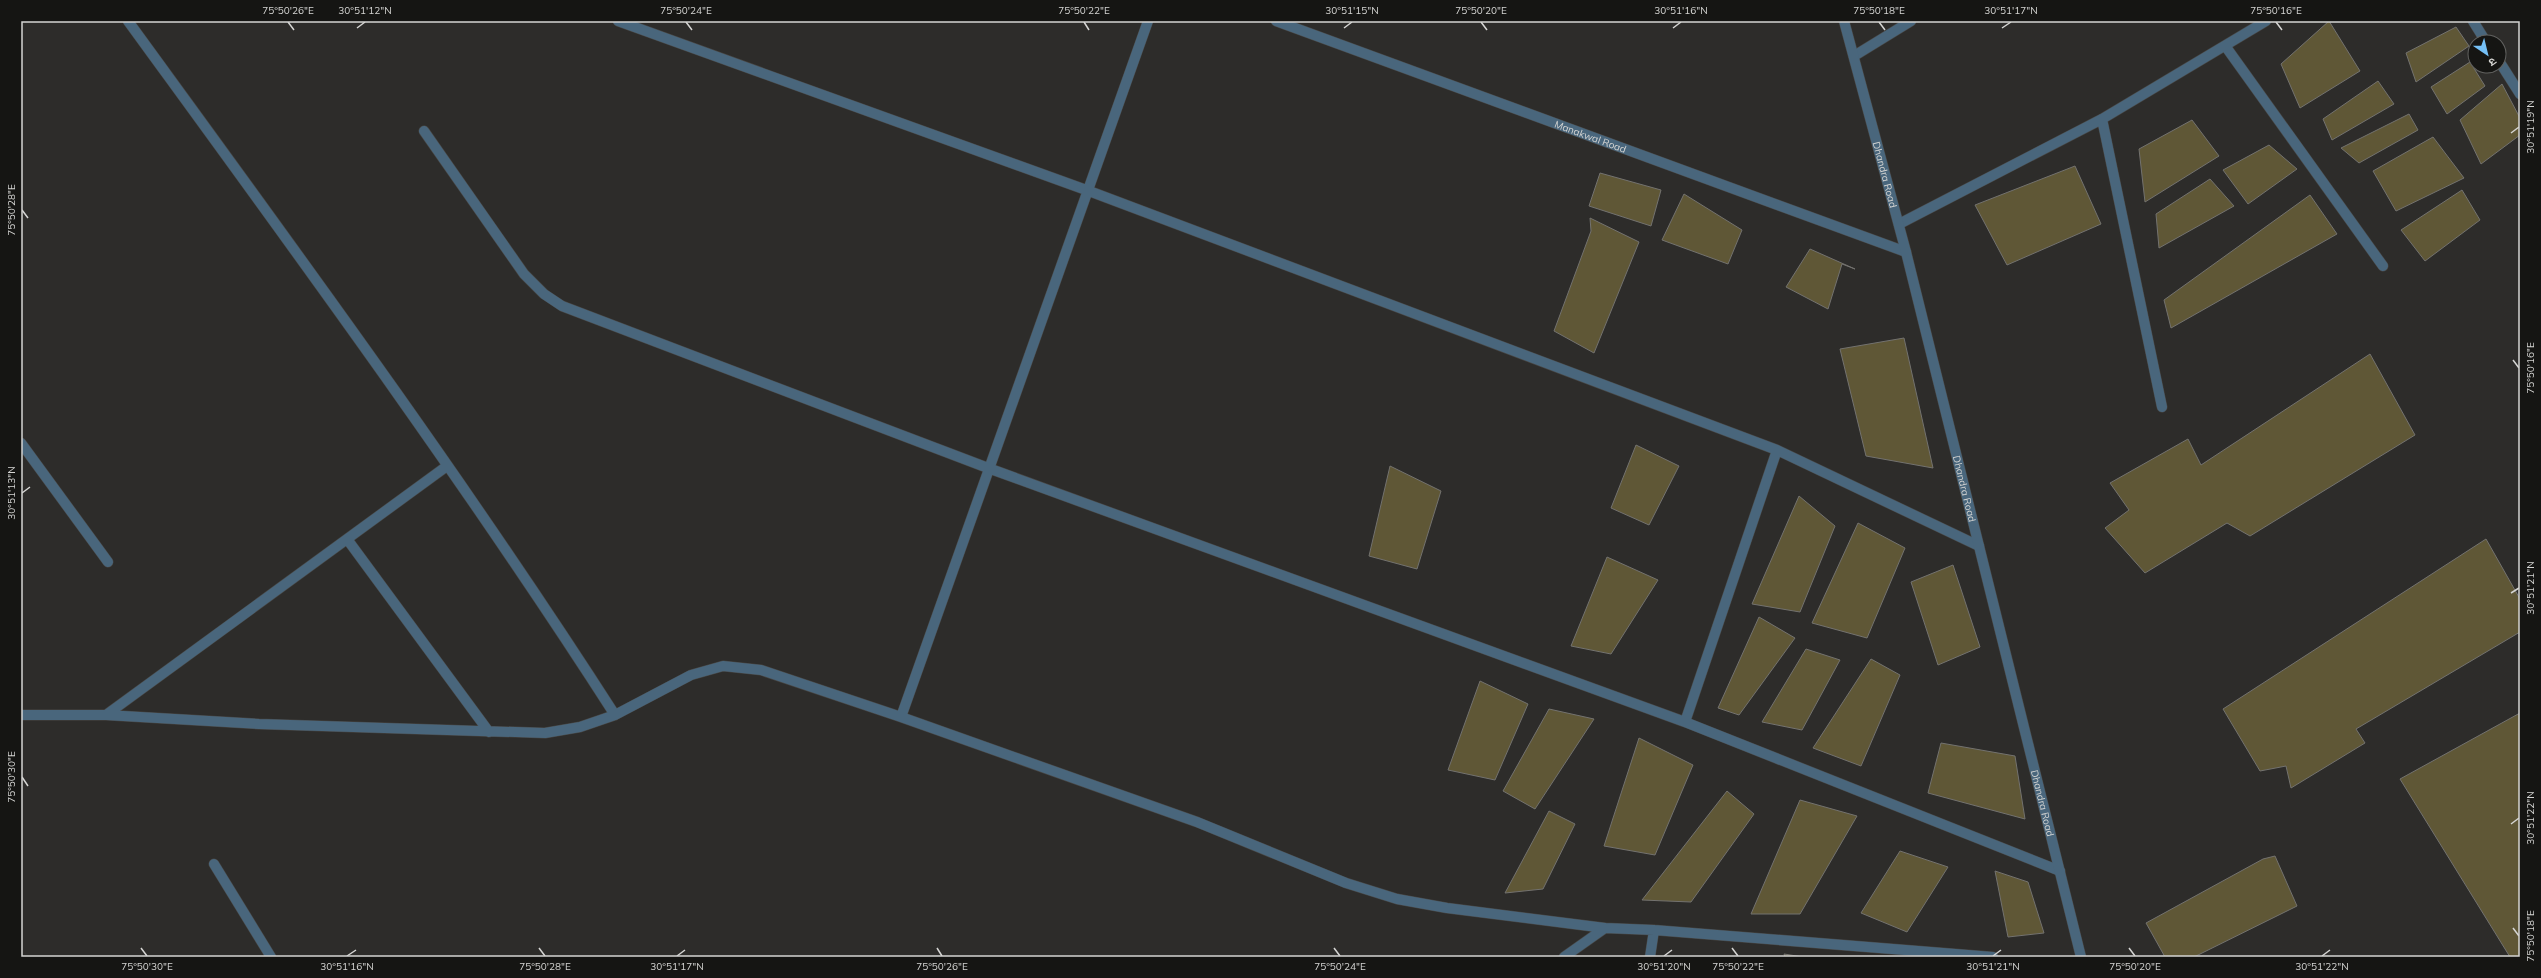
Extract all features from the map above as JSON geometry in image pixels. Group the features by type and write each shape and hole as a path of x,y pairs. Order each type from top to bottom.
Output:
{"street":[{"path":"128,21 358,336 543,603 615,715"},
{"path":"618,21 1089,191 1777,450 1979,546"},
{"path":"901,718 988,468 1089,191 1148,21"},
{"name":"Manakwal Road","path":"1276,21 1906,252"},
{"name":"Dhandra Road","path":"1844,21 1899,224 2081,957"},
{"path":"1854,56 1911,21"},
{"path":"1899,224 2102,119 2226,47 2266,21"},
{"path":"2473,21 2481,34"},
{"path":"2226,47 2382,266"},
{"path":"2507,74 2520,94"},
{"path":"2102,119 2162,407"},
{"path":"424,131 524,274 544,294 562,306 988,468 1685,722 2060,871"},
{"path":"21,443 108,562"},
{"path":"1685,722 1777,450"},
{"path":"106,715 447,466"},
{"path":"347,539 488,732"},
{"path":"21,715 106,715 260,724 546,733 580,727 615,715 691,675 723,666 761,670 1197,822 1346,883 1396,899 1446,908 1606,928 1654,930 1994,957"},
{"path":"214,864 271,957"},
{"path":"1564,957 1606,928"},
{"path":"1650,957 1654,930"}],"building":[{"path":"2329,21 2360,71 2300,108 2281,64"},
{"path":"2456,27 2467,43 2467,47 2416,82 2406,53"},
{"path":"2467,64 2467,74 2478,74 2485,86 2447,114 2431,87"},
{"path":"2378,81 2394,104 2332,140 2323,119"},
{"path":"2502,84 2520,118 2520,135 2481,164 2460,120"},
{"path":"2409,114 2418,130 2359,163 2341,148"},
{"path":"2192,120 2219,156 2145,202 2139,149"},
{"path":"2433,137 2464,178 2396,211 2373,171"},
{"path":"2269,145 2297,169 2248,204 2223,170"},
{"path":"2075,166 2101,224 2007,265 1975,205"},
{"path":"1600,173 1661,190 1651,226 1589,206"},
{"path":"2210,179 2234,206 2159,248 2156,214"},
{"path":"2462,190 2480,220 2425,261 2401,230"},
{"path":"1684,194 1742,230 1728,264 1662,240"},
{"path":"2310,195 2337,234 2171,328 2164,300"},
{"path":"1590,218 1639,242 1594,353 1554,331 1591,231"},
{"path":"1810,249 1855,269 1842,264 1828,309 1786,287"},
{"path":"1904,338 1933,468 1866,456 1840,349"},
{"path":"2370,354 2415,435 2250,536 2227,523 2145,573 2105,528 2129,510 2110,483 2188,439 2201,465"},
{"path":"1636,445 1679,466 1649,525 1611,508"},
{"path":"1390,466 1441,491 1417,569 1369,556"},
{"path":"1799,496 1835,526 1800,612 1752,604"},
{"path":"1858,523 1905,548 1867,638 1812,623"},
{"path":"2486,539 2520,599 2520,632 2356,729 2365,743 2291,788 2286,766 2260,771 2223,709"},
{"path":"1607,557 1658,580 1611,654 1571,646"},
{"path":"1953,565 1980,647 1938,665 1911,582"},
{"path":"1759,617 1795,638 1739,715 1718,708"},
{"path":"1806,649 1840,660 1802,730 1762,722"},
{"path":"1871,659 1900,675 1861,766 1813,748"},
{"path":"1480,681 1528,704 1495,780 1448,770"},
{"path":"1549,709 1594,719 1535,809 1503,791"},
{"path":"2520,713 2520,957 2510,957 2400,779"},
{"path":"1639,738 1693,765 1655,855 1604,846"},
{"path":"1941,743 2015,756 2025,819 1928,793"},
{"path":"1727,791 1754,814 1691,902 1642,900"},
{"path":"1800,800 1857,816 1800,914 1751,914"},
{"path":"1549,811 1575,824 1543,889 1505,893"},
{"path":"1900,851 1948,867 1907,932 1861,913"},
{"path":"2275,856 2297,906 2194,957 2165,957 2146,923 2263,859"},
{"path":"1995,871 2028,882 2044,933 2008,937"},
{"path":"1784,954 1803,957 1785,957"}]}
